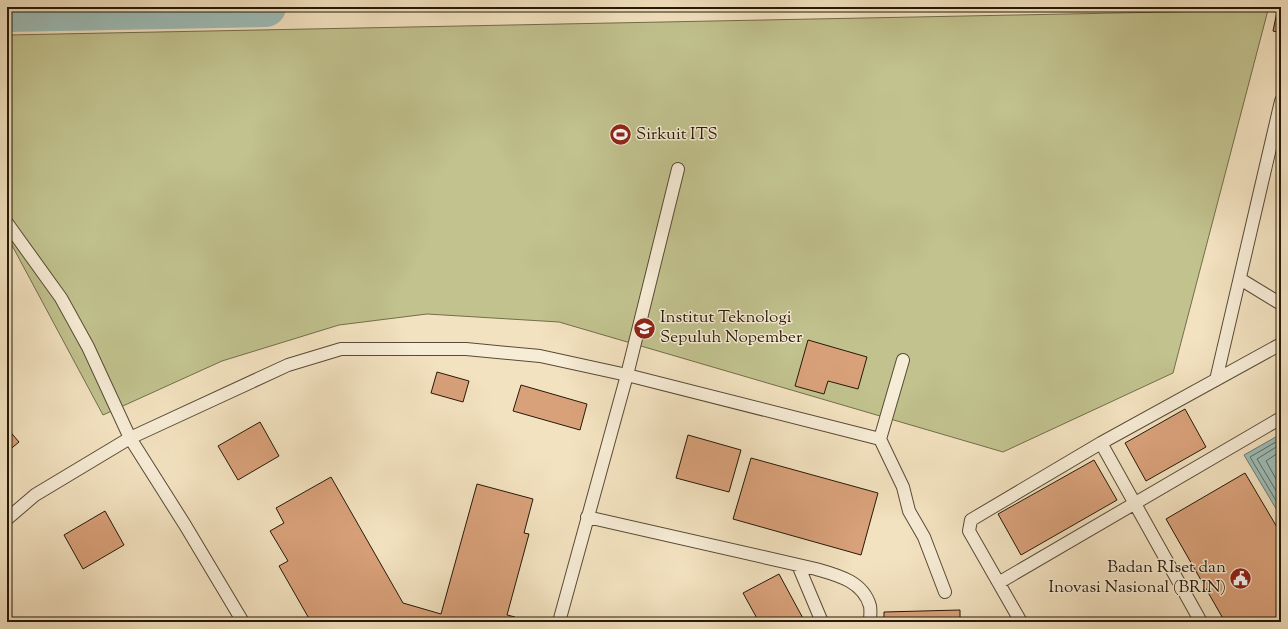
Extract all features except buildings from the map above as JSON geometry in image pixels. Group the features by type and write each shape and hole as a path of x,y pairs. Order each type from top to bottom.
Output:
{"lane":[{"path":"1216,380 1281,101"},
{"path":"559,622 627,375 678,169"},
{"path":"7,223 61,298 88,347 130,438 185,525 243,622"},
{"path":"1240,279 1281,304"},
{"path":"1021,622 1000,582 969,531 970,520 1101,444 1281,344"},
{"path":"7,519 35,495 130,438 288,365 341,349 466,349 540,356 627,375 880,439"},
{"path":"903,360 880,439 903,487 909,511 924,537 945,592"},
{"path":"1000,582 1281,418"},
{"path":"1101,444 1135,502 1201,622"},
{"path":"587,517 798,565 843,577 860,588 870,606 870,622"},
{"path":"798,565 822,622"}],"green space":[{"name":"Sirkuit ITS","path":"1268,10 1173,373 1003,452 559,322 427,314 339,325 222,361 103,415 7,236 7,35"}],"water":[{"path":"1281,434 1281,517 1244,455"}],"waterway":[{"path":"7,12 266,7"}],"place":[{"name":"Sirkuit ITS","path":"621,135"},
{"name":"Institut Teknologi Sepuluh Nopember","path":"644,328"},
{"name":"Badan RIset dan Inovasi Nasional (BRIN)","path":"1241,578"}]}
